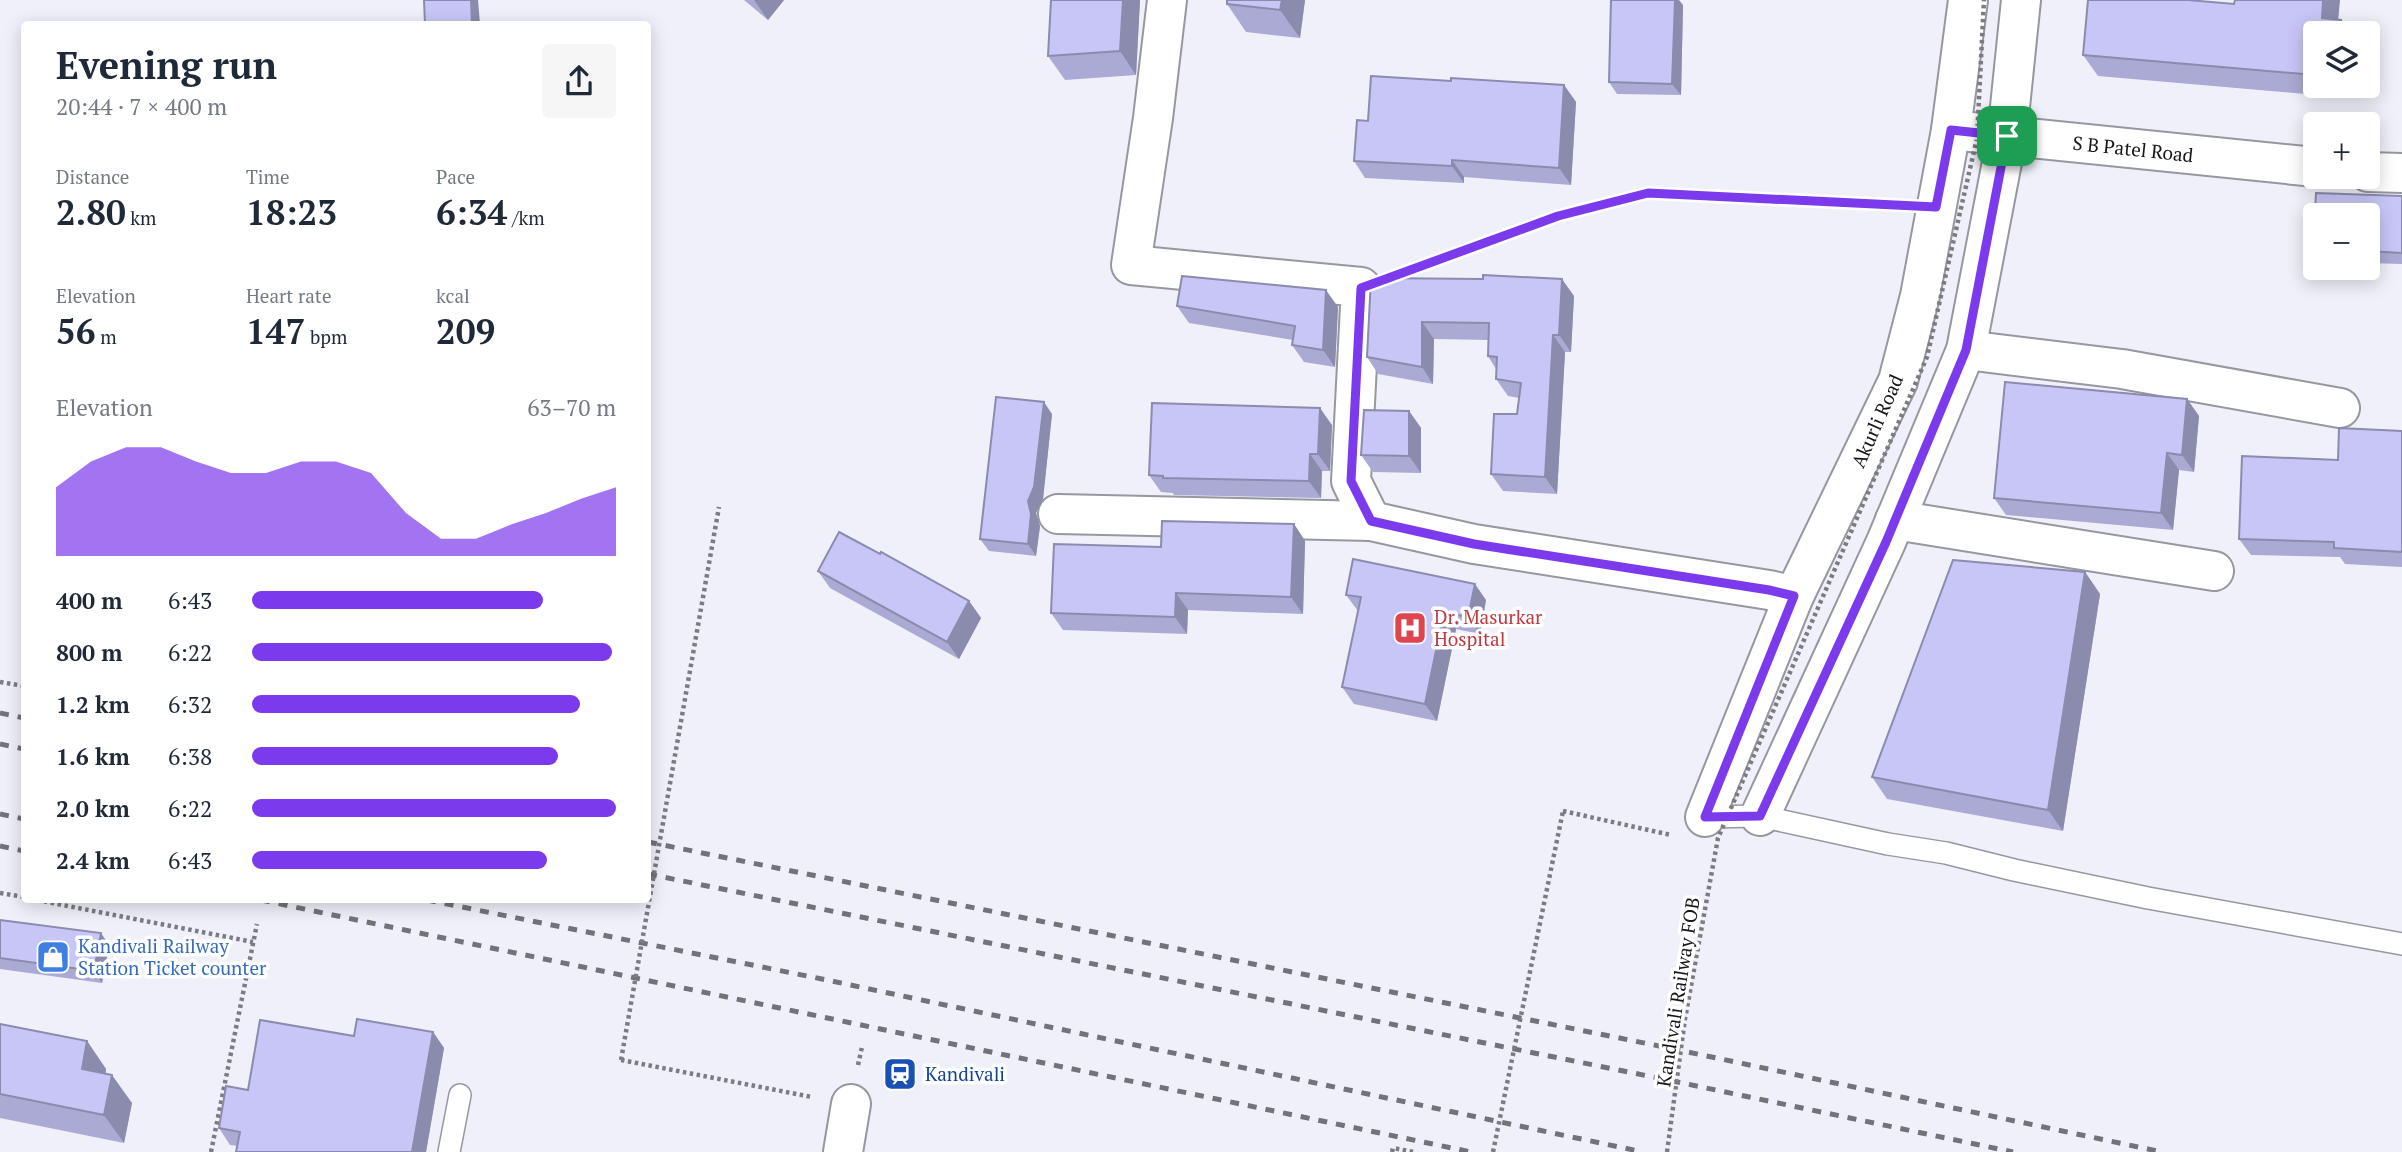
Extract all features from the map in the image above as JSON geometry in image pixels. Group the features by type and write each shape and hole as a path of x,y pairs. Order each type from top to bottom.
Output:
{"street":[{"path":"1167,0 1131,265 1361,288 1351,481 1371,521"},
{"name":"Akurli Road","path":"1702,831 1794,596 1898,381 1920,296 1951,130 1968,0"},
{"path":"1760,816 1895,520 1966,350 2007,136 2021,0"},
{"name":"S B Patel Road","path":"1951,130 2303,166"},
{"path":"2380,173 2402,173"},
{"path":"1966,350 2122,369 2340,408"},
{"path":"1058,514 1371,521 1474,544 1794,596"},
{"path":"1895,520 2214,571"},
{"path":"843,1152 851,1104"}],"lane":[{"path":"1702,831 1760,816 1888,844 1946,853 2148,898 2402,944"},
{"path":"449,1152 460,1095"}],"path":[{"name":"Kandivali Railway FOB","path":"1667,1152 1685,1019 1702,831 1927,357 1977,138 1984,0"},
{"path":"1361,288 1558,216 1648,193 1936,207"},
{"path":"651,891 719,508"},
{"path":"0,682 21,686"},
{"path":"1493,1152 1563,811 1702,831"},
{"path":"0,893 21,896"},
{"path":"52,903 253,942"},
{"path":"649,903 621,1060 781,1091"},
{"path":"211,1152 257,924"},
{"path":"1392,1152 1393,1148 1414,1152"}],"building":[{"path":"424,0 471,0 472,21 425,21"},
{"path":"1051,0 1123,0 1120,51 1048,56"},
{"path":"1227,0 1282,0 1280,10 1227,4"},
{"path":"1611,0 1675,0 1672,84 1609,82"},
{"path":"2088,0 2188,0 2234,4 2235,0 2323,0 2322,18 2341,20 2303,21 2303,74 2083,55"},
{"path":"1371,76 1564,85 1559,168 1452,160 1452,166 1354,161 1357,120 1368,121"},
{"path":"2316,193 2402,196 2402,253 2380,252 2380,203 2315,203"},
{"path":"1483,275 1562,279 1559,335 1553,335 1545,477 1491,474 1494,414 1517,414 1521,383 1496,379 1497,357 1488,356 1489,323 1422,322 1422,367 1367,357 1371,278 1483,279"},
{"path":"1182,276 1326,290 1323,350 1292,345 1295,326 1177,306"},
{"path":"2005,382 2187,399 2182,455 2167,453 2161,513 1994,498"},
{"path":"996,397 1044,402 1034,487 1028,501 1031,514 1028,544 980,539"},
{"path":"1152,403 1320,408 1318,454 1310,454 1309,481 1163,478 1149,475"},
{"path":"1364,410 1409,411 1409,456 1361,455"},
{"path":"2339,428 2402,431 2402,552 2334,548 2334,542 2239,539 2242,456 2338,460"},
{"path":"1162,521 1294,524 1291,597 1176,593 1175,617 1051,613 1054,544 1161,547"},
{"path":"839,532 969,601 947,642 818,571"},
{"path":"1353,559 1475,584 1468,617 1444,612 1425,704 1342,687 1361,597 1346,595"},
{"path":"1953,560 2085,572 2048,810 1872,777"},
{"name":"Kandivali Railway Station Ticket counter","path":"0,920 101,933 94,971 0,958"},
{"path":"357,1019 433,1032 412,1152 236,1152 240,1132 219,1128 226,1086 248,1090 260,1020 354,1036"},
{"path":"0,1024 87,1041 82,1069 112,1075 104,1115 0,1094"}],"railway":[{"path":"0,713 21,717"},
{"path":"0,744 21,748"},
{"path":"0,814 21,818"},
{"path":"651,843 1669,1048 2162,1152"},
{"path":"0,846 21,850"},
{"path":"651,875 2013,1152"},
{"path":"275,903 1471,1152"},
{"path":"442,903 822,979 1643,1152"}],"place":[{"name":"Dr. Masurkar Hospital","path":"1410,628"},
{"name":"Kandivali Railway Station Ticket counter","path":"53,957"},
{"name":"Kandivali","path":"900,1074"}],"route":[{"path":"1951,130 2007,136 1966,350 1886,542 1760,816 1705,817 1794,596 1474,544 1371,521 1351,481 1361,288 1558,216 1648,193 1936,207 1951,130"}]}
